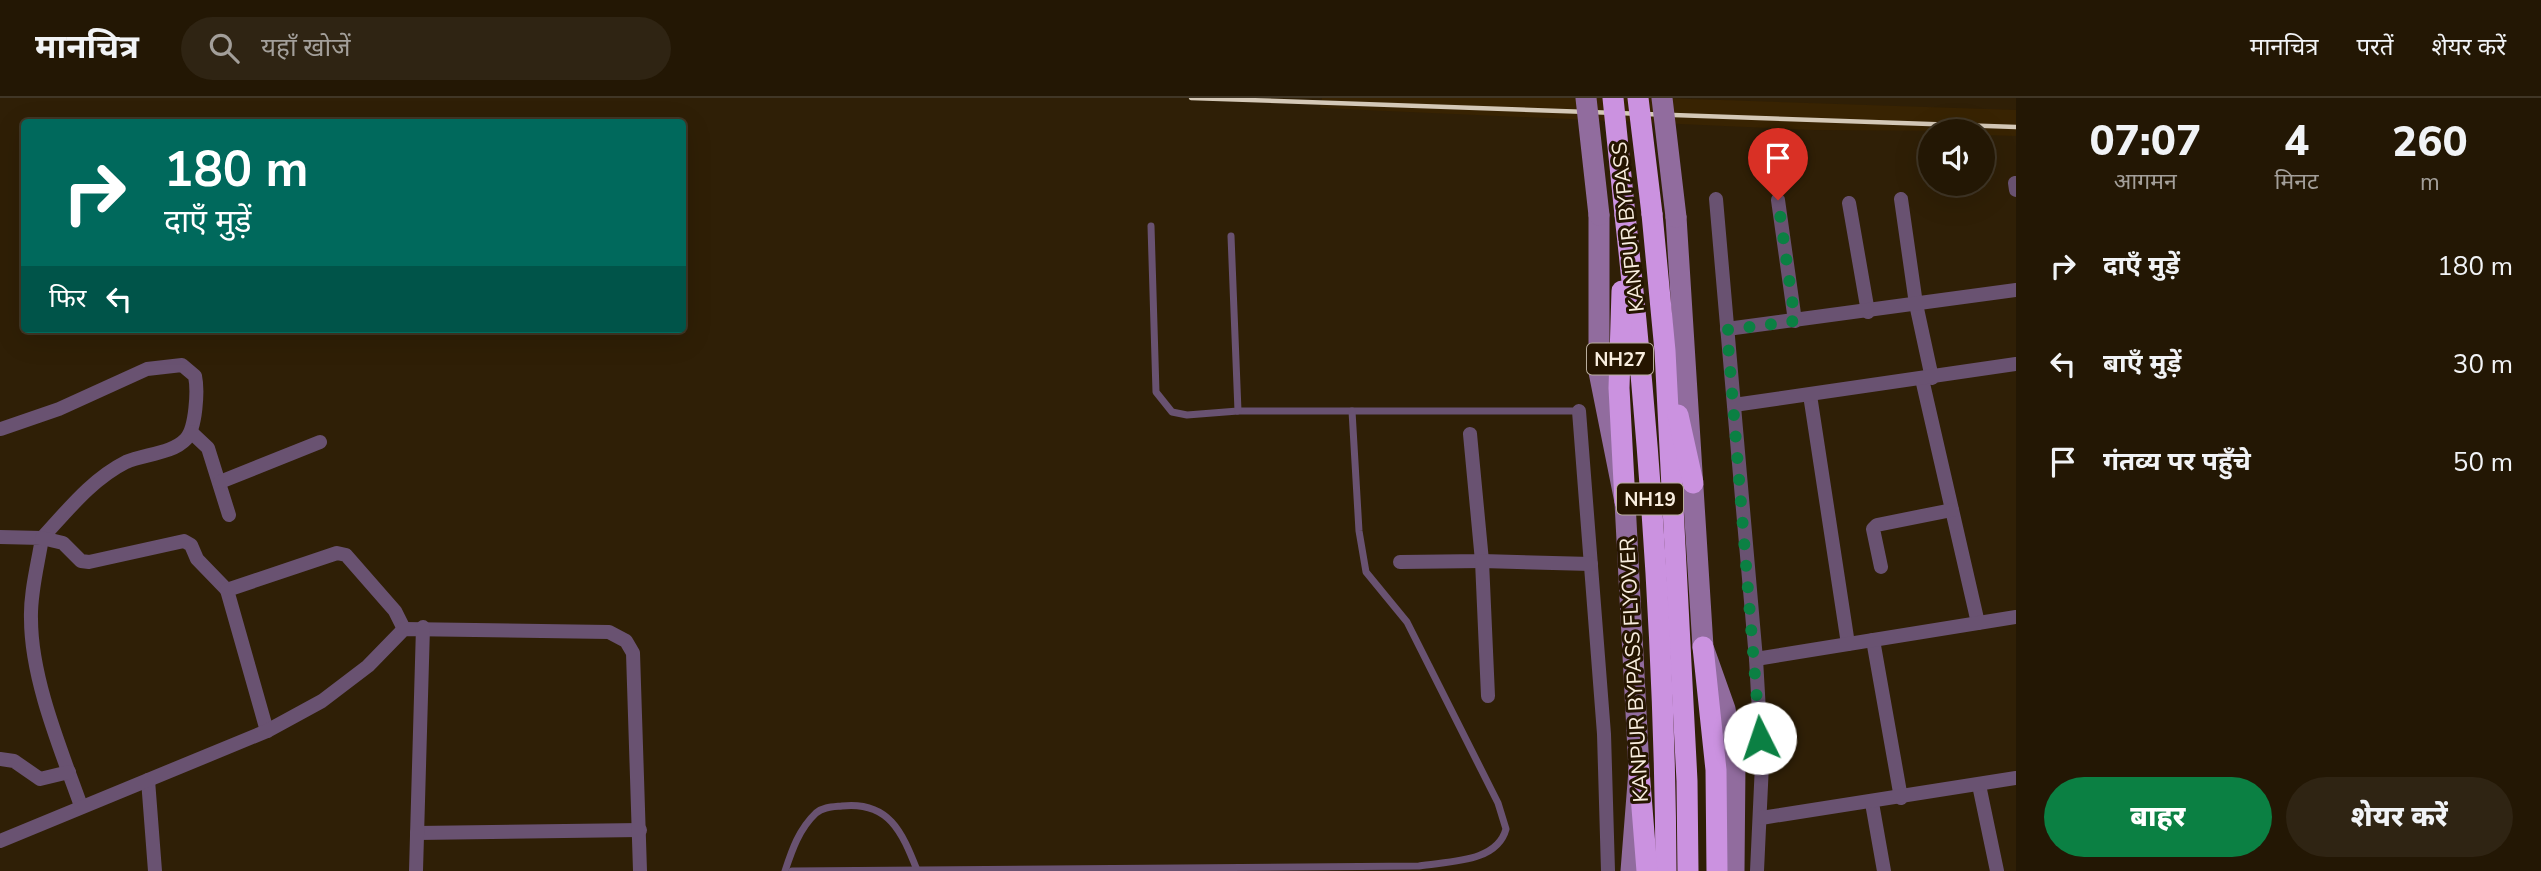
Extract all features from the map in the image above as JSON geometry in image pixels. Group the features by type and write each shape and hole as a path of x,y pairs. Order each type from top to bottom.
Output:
{"highway":[{"name":"KANPUR BYPASS","path":"1613,98 1625,215"},
{"name":"KANPUR BYPASS","path":"1639,98 1665,351"},
{"name":"NH27","path":"1625,215 1619,388 1625,502"},
{"name":"KANPUR BYPASS FLYOVER","path":"1625,215 1641,358 1666,783 1666,871"},
{"name":"NH27","path":"1665,351 1693,483"},
{"name":"NH19","path":"1665,351 1688,781 1688,871"},
{"name":"NH27","path":"1703,647 1726,766 1717,871"},
{"name":"NH27","path":"1639,770 1647,871"}],"main road":[{"path":"1586,98 1599,215 1599,372 1625,502"},
{"path":"1662,98 1676,217 1693,483"},
{"name":"NH27","path":"1693,483 1703,647"},
{"name":"NH27","path":"1625,502 1639,770"},
{"path":"1726,766 1734,871"},
{"path":"1632,871 1639,770"}],"street":[{"path":"1716,199 1756,659 1762,764 1757,871"},
{"path":"1901,199 1927,379 1952,510 1978,623"},
{"path":"1778,200 1795,321"},
{"path":"1849,203 1868,312"},
{"path":"1727,330 2016,290"},
{"path":"1,429 59,409 147,369 167,364 182,365 195,376 191,432 174,447 125,463 106,475 82,494 42,538 30,617 33,651 81,806"},
{"path":"1734,405 2016,364"},
{"path":"1811,395 1848,644"},
{"path":"1579,411 1605,734 1608,871"},
{"path":"191,432 208,447 229,515"},
{"path":"1470,434 1482,561 1488,696"},
{"path":"220,482 320,442"},
{"path":"1881,567 1873,529 1877,525 1952,510"},
{"path":"0,537 42,538 63,543 81,561 89,562 184,541 191,545 197,559 227,590 267,731"},
{"path":"227,590 337,553 346,555 395,611 404,629"},
{"path":"1400,562 1591,564"},
{"path":"1756,659 2016,617"},
{"path":"416,871 422,627"},
{"path":"0,841 267,731 322,701 368,666 404,629 422,627 609,632 626,641 634,661 640,871"},
{"path":"1873,640 1902,798"},
{"path":"0,759 14,761 40,779 69,772"},
{"path":"1761,818 1872,803 2016,778"},
{"path":"148,779 155,871"},
{"path":"1979,785 1997,871"},
{"path":"1872,803 1884,871"},
{"path":"417,833 640,830"}],"lane":[{"path":"1151,226 1156,392 1172,412 1187,415 1238,411 1579,411"},
{"path":"1231,236 1238,411"},
{"path":"792,871 1419,866 1481,855 1496,847 1506,828 1498,803 1407,622 1366,572 1359,531 1352,411"},
{"path":"785,871 796,841 817,813 824,808 858,805 872,807 893,823 904,839 917,870"}],"shaded area":[{"path":"1322,98 1662,98 2016,110 2016,136 1995,135 1995,119 1918,119 1918,131 1813,130 1320,108"}],"railway":[{"path":"1191,98 2016,127"}],"route":[{"path":"1760,738 1756,659 1727,330 1795,321 1778,200"}]}
